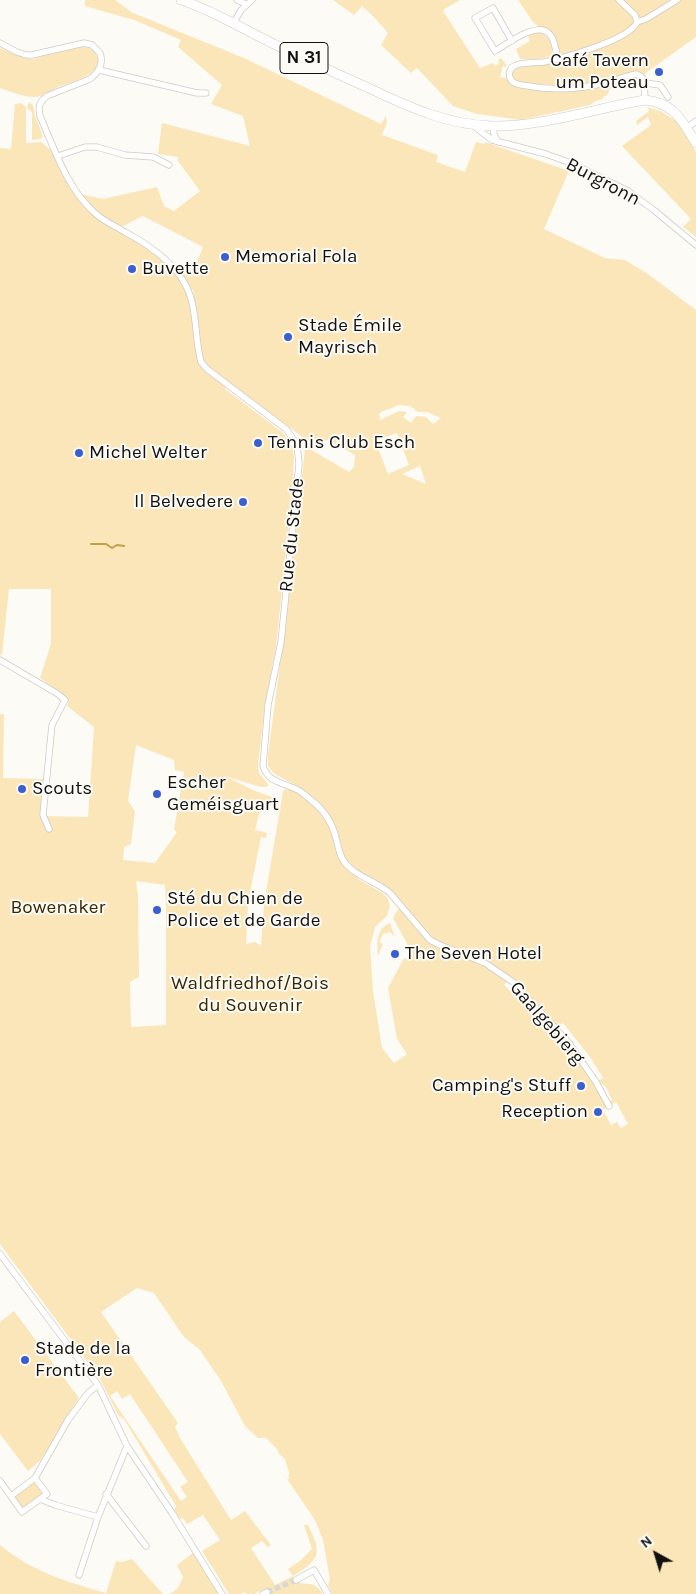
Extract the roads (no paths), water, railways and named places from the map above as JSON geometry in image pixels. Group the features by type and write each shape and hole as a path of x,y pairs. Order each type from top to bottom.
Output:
{"main road":[{"name":"N 31","path":"181,0 211,12 392,99 427,114 459,124 491,126 524,124 645,100 657,101 677,113 696,143"}],"street":[{"path":"237,0 246,4"},
{"path":"233,24 241,10 252,0"},
{"path":"619,0 635,15 637,22"},
{"path":"645,100 645,83 641,76 637,74 591,86 562,89 516,84 510,79 510,70 516,65 558,59 586,51 613,40 634,28 637,22 677,0"},
{"path":"512,41 493,8 475,18 495,52 530,31 538,29 546,31 551,36 558,59"},
{"path":"0,42 26,55 84,43 92,45 100,53 102,58 99,70 206,93"},
{"name":"Rue du Stade","path":"99,70 90,78 46,96 38,108 70,182 86,205 108,223 154,250 184,281 192,300 198,352 201,362 207,369 286,429 297,444 299,464 286,598 281,642 268,705 263,766 269,778 278,782"},
{"path":"645,83 660,85 668,97"},
{"path":"687,128 696,121"},
{"name":"Burgronn","path":"473,125 487,136 499,142 546,154 571,163 628,191 696,245"},
{"path":"487,136 491,126"},
{"path":"491,126 495,138 499,142"},
{"path":"58,156 85,147 97,147 125,155 153,157 169,165"},
{"path":"0,660 65,700 52,725 43,815 49,829"},
{"name":"Gaalgebierg","path":"278,782 298,790 322,809 332,825 344,860 350,867 390,893 430,940 485,964 513,982 569,1043 596,1082 609,1106"},
{"path":"1,1258 98,1385 127,1446 176,1519 222,1594"},
{"path":"11,1496 35,1478 68,1420 88,1393 98,1385"},
{"path":"79,1575 106,1494 127,1446"},
{"path":"0,1481 22,1512 47,1494 35,1478"},
{"path":"106,1494 146,1546"},
{"path":"40,1499 98,1517"},
{"path":"296,1580 314,1570 328,1594"}],"waterway":[{"path":"91,544 106,544 112,548 117,545 124,546"}],"tunnel":[{"path":"267,1592 296,1580"}],"place":[{"name":"Café Tavern um Poteau","path":"659,72"},
{"name":"Memorial Fola","path":"225,257"},
{"name":"Buvette","path":"132,269"},
{"name":"Stade Émile Mayrisch","path":"288,337"},
{"name":"Tennis Club Esch","path":"258,443"},
{"name":"Michel Welter","path":"79,453"},
{"name":"Il Belvedere","path":"243,502"},
{"name":"Scouts","path":"22,789"},
{"name":"Escher Geméisguart","path":"157,794"},
{"name":"Sté du Chien de Police et de Garde","path":"157,910"},
{"name":"The Seven Hotel","path":"395,954"},
{"name":"Camping's Stuff","path":"581,1086"},
{"name":"Reception","path":"598,1112"},
{"name":"Stade de la Frontière","path":"25,1360"}],"park label":[{"name":"Bowenaker","path":"58,908"},
{"name":"Waldfriedhof/Bois du Souvenir","path":"250,995"}]}
